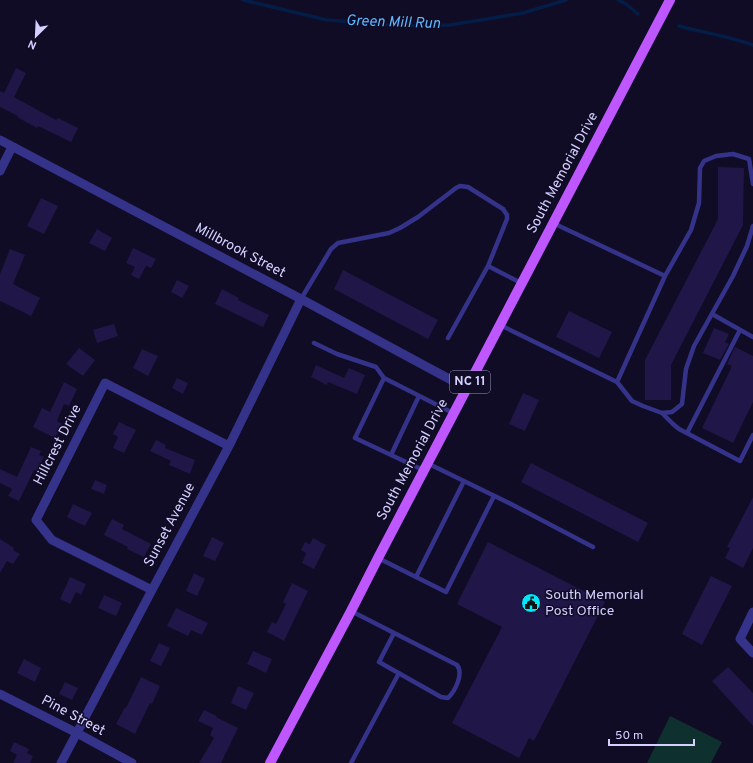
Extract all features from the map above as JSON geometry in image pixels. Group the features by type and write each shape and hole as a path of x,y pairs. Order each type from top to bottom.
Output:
{"main road":[{"name":"South Memorial Drive","path":"270,763 670,0"}],"street":[{"name":"Millbrook Street","path":"0,140 466,388"},
{"path":"0,170 12,146"},
{"name":"Sunset Avenue","path":"61,763 229,446 301,299"},
{"name":"Hillcrest Drive","path":"152,590 52,540 36,520 105,383 229,446"},
{"path":"753,612 740,639 753,653"},
{"name":"Pine Street","path":"0,694 132,763"}],"lane":[{"path":"617,382 665,276 691,230 698,203 700,168 704,161 716,156 733,154 749,159 753,184"},
{"path":"301,299 331,249 338,243 390,233 418,217 456,188 460,186 468,187 503,209 507,215 507,219 488,266 448,338"},
{"path":"553,223 665,276"},
{"path":"662,413 672,412 682,404 686,369 694,346 733,276 751,237 753,226"},
{"path":"488,266 522,283"},
{"path":"712,314 753,337"},
{"path":"500,325 617,382 632,401 662,413 672,424 740,461 753,435"},
{"path":"687,433 740,330"},
{"path":"314,344 336,354 376,367 384,378 453,413"},
{"path":"384,378 355,438 391,455 464,481 593,547"},
{"path":"391,455 420,396"},
{"path":"416,577 464,481"},
{"path":"378,558 446,592 494,496"},
{"path":"351,611 457,665 460,669 460,678 448,698 442,697 379,662 394,633"},
{"path":"351,763 399,674"}],"green space":[{"path":"670,716 722,742 711,763 647,763"}],"building":[{"path":"16,68 26,73 14,97 56,120 58,118 78,128 71,142 38,126 37,128 0,107 0,91 4,93"},
{"path":"718,167 744,168 743,225 671,365 671,400 645,400 645,360 718,219"},
{"path":"41,198 58,206 44,234 27,226"},
{"path":"97,229 112,238 105,251 89,243"},
{"path":"133,248 156,259 151,268 146,266 139,279 131,275 135,267 126,263"},
{"path":"10,249 25,255 13,284 40,298 31,316 0,301 0,274"},
{"path":"343,270 438,320 428,339 334,289"},
{"path":"177,280 189,286 182,298 171,292"},
{"path":"222,289 239,298 238,300 269,315 263,327 215,304"},
{"path":"569,311 612,332 599,358 556,337"},
{"path":"114,324 118,336 97,343 93,330"},
{"path":"714,328 729,334 725,342 729,344 720,360 703,353"},
{"path":"735,347 753,356 753,402 733,443 702,428 732,366 727,364"},
{"path":"79,348 95,360 83,376 66,364"},
{"path":"142,349 158,356 148,376 133,368"},
{"path":"316,365 344,378 349,368 365,375 357,394 328,382 327,385 311,377"},
{"path":"177,378 188,383 183,394 172,388"},
{"path":"64,382 77,389 69,406 64,404 57,421 62,424 55,438 33,427 42,408 50,412"},
{"path":"523,393 539,400 525,431 509,424"},
{"path":"119,422 136,430 124,453 113,448 118,437 113,434"},
{"path":"156,440 166,445 165,448 195,460 190,474 169,465 171,461 150,451"},
{"path":"31,447 41,451 39,455 44,457 37,471 34,470 19,501 8,496 12,489 0,483 0,469 17,477"},
{"path":"531,463 648,523 638,542 521,482"},
{"path":"95,480 107,485 104,494 91,489"},
{"path":"753,497 753,548 743,568 725,558 730,548 727,547"},
{"path":"73,504 92,513 85,526 67,517"},
{"path":"112,519 124,525 122,529 151,544 144,557 104,535"},
{"path":"212,537 224,543 215,561 203,556"},
{"path":"313,538 326,545 314,569 302,563 306,553 301,550 305,542 310,544"},
{"path":"0,539 20,554 13,564 7,561 0,573"},
{"path":"488,542 605,602 534,741 529,738 519,758 452,723 502,627 457,604"},
{"path":"194,573 205,579 197,596 186,591"},
{"path":"711,576 732,586 702,645 682,634"},
{"path":"70,577 86,584 81,595 76,592 70,604 60,599"},
{"path":"292,583 308,591 284,641 267,632 272,622 276,624 286,604 283,602"},
{"path":"104,595 122,603 116,616 98,608"},
{"path":"176,608 208,623 202,635 191,630 188,636 167,626"},
{"path":"159,643 170,648 161,666 150,661"},
{"path":"253,651 272,659 266,673 247,664"},
{"path":"24,659 41,668 35,682 17,673"},
{"path":"728,667 753,693 753,726 712,681"},
{"path":"141,677 160,686 152,704 150,703 135,734 116,724 125,707 126,708"},
{"path":"65,682 78,688 72,700 59,694"},
{"path":"238,686 254,693 246,710 231,703"},
{"path":"204,710 238,728 221,763 199,763 214,738 210,735 213,728 198,721"},
{"path":"14,742 29,749 27,753 33,756 30,763 13,763 17,755 10,751"}],"waterway":[{"name":"Green Mill Run","path":"243,0 327,20 405,26 450,25 523,13 566,0"},
{"name":"Green Mill Run","path":"618,0 626,4 638,14"},
{"name":"Green Mill Run","path":"679,26 735,39 753,45"}],"place":[{"name":"South Memorial Post Office","path":"531,603"}]}
